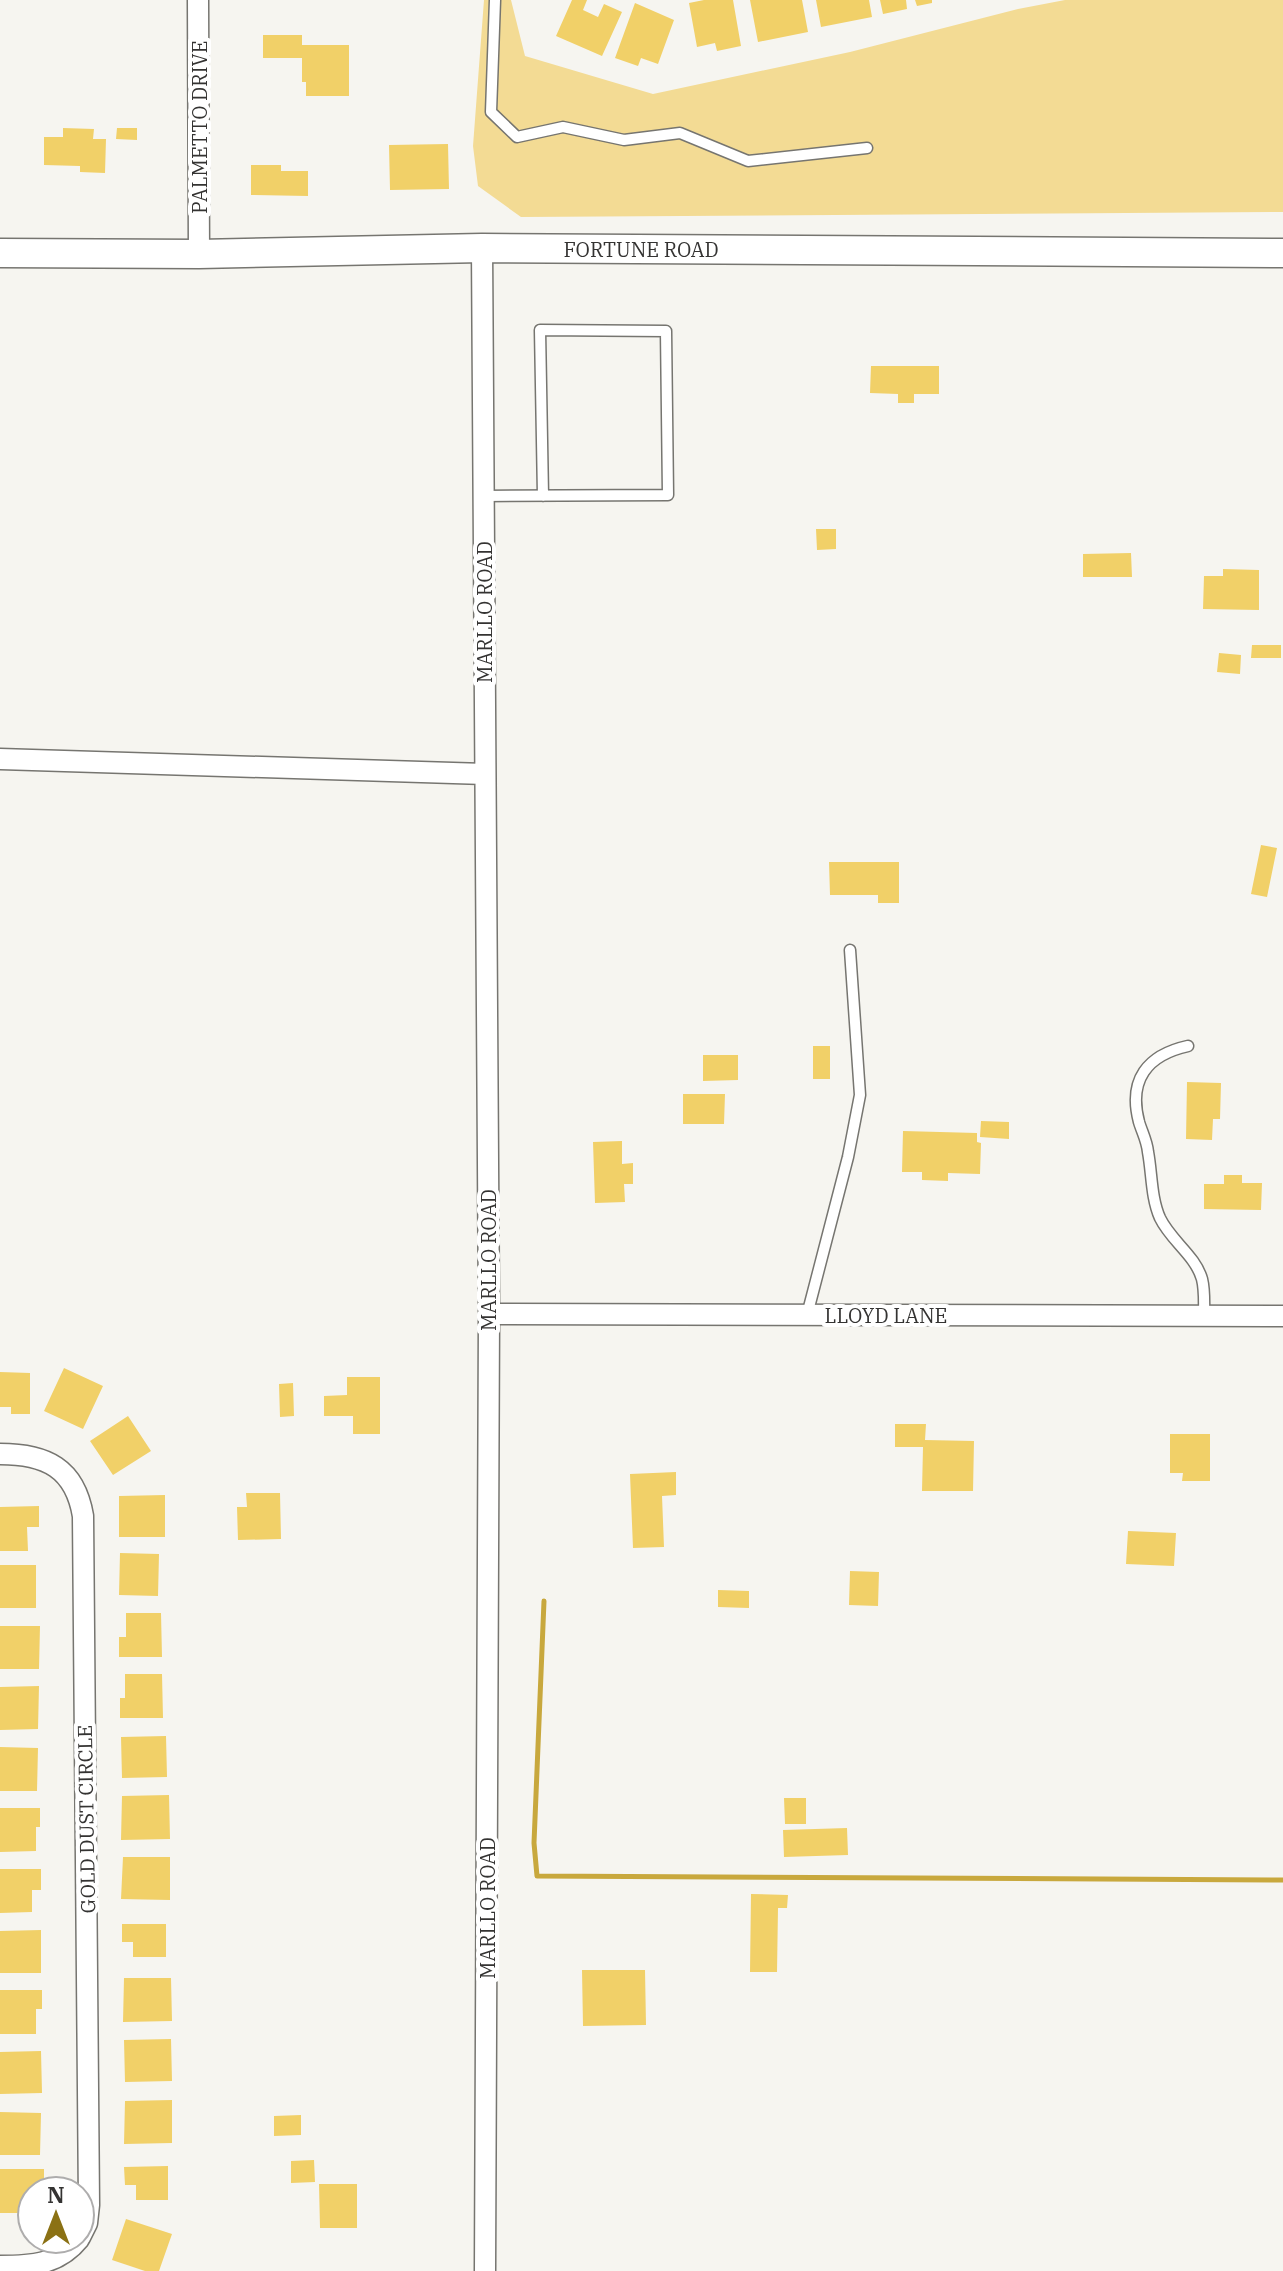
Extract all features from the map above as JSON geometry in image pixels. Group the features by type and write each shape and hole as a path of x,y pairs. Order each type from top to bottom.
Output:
{"street":[{"name":"PALMETTO DRIVE","path":"198,0 199,254"},
{"name":"FORTUNE ROAD","path":"0,253 199,254 482,248 1283,253"},
{"name":"MARLLO ROAD","path":"482,248 489,1314 485,2271"},
{"path":"0,759 485,774"},
{"name":"LLOYD LANE","path":"489,1314 1283,1316"},
{"name":"GOLD DUST CIRCLE","path":"0,1454 21,1454 59,1468 71,1479 83,1516 89,2175"},
{"name":"GOLD DUST CIRCLE","path":"0,2266 31,2266 63,2255"}],"lane":[{"path":"495,0 491,112 517,137 563,127 624,140 680,133 748,161 867,148"},
{"path":"483,496 543,496 668,495 666,331 540,330 543,496"},
{"path":"807,1315 848,1157 860,1095 850,950"},
{"path":"1188,1046 1173,1049 1150,1063 1136,1090 1136,1105 1147,1144 1157,1210 1170,1234 1198,1269 1204,1290 1204,1316"}],"shaded area":[{"path":"484,0 511,0 525,56 653,94 850,52 1065,0 1283,0 1283,212 521,217 478,186 473,146"}],"building":[{"path":"572,0 587,0 583,10 598,17 604,4 622,12 602,56 556,36"},
{"path":"733,0 741,46 717,51 715,43 697,47 689,3"},
{"path":"750,0 802,0 808,32 758,42"},
{"path":"816,0 869,0 872,17 821,27"},
{"path":"880,0 906,0 907,9 883,14"},
{"path":"915,0 932,0 932,3 917,6"},
{"path":"635,3 674,20 658,64 641,58 638,66 615,58"},
{"path":"263,35 302,35 302,45 349,45 349,96 306,96 306,82 302,82 302,58 263,58"},
{"path":"63,128 94,129 93,139 106,139 105,173 80,172 80,166 44,165 44,137 63,137"},
{"path":"117,128 137,128 137,140 116,139"},
{"path":"448,144 449,189 390,190 389,145"},
{"path":"251,165 281,165 281,171 308,171 308,196 251,195"},
{"path":"871,366 939,366 939,394 914,394 914,403 898,403 898,394 870,393"},
{"path":"816,529 836,529 836,549 817,550"},
{"path":"1131,553 1132,577 1083,577 1083,554"},
{"path":"1223,569 1259,570 1259,610 1203,609 1204,576 1223,576"},
{"path":"1252,645 1281,645 1281,658 1251,658"},
{"path":"1219,653 1241,655 1240,674 1217,672"},
{"path":"1261,845 1277,848 1267,897 1251,894"},
{"path":"829,862 899,862 899,903 878,903 878,895 830,895"},
{"path":"813,1046 830,1046 830,1079 813,1079"},
{"path":"703,1055 738,1055 738,1080 703,1081"},
{"path":"1187,1082 1221,1083 1220,1119 1213,1119 1212,1140 1186,1139"},
{"path":"683,1094 725,1094 724,1124 683,1124"},
{"path":"981,1121 1009,1122 1009,1139 980,1137"},
{"path":"903,1131 977,1133 977,1142 981,1143 980,1174 948,1173 948,1181 922,1180 922,1172 902,1172"},
{"path":"622,1141 622,1164 633,1163 633,1184 624,1184 625,1202 595,1203 593,1142"},
{"path":"1224,1175 1242,1175 1242,1183 1262,1183 1261,1210 1204,1209 1204,1184 1224,1184"},
{"path":"64,1368 103,1386 83,1429 44,1411"},
{"path":"0,1372 30,1373 30,1414 11,1414 11,1407 0,1407"},
{"path":"347,1377 380,1377 380,1434 353,1434 353,1416 324,1416 324,1396 347,1395"},
{"path":"293,1383 294,1416 280,1417 279,1384"},
{"path":"128,1416 151,1451 113,1475 90,1441"},
{"path":"895,1424 926,1424 925,1440 974,1441 973,1491 922,1491 923,1447 895,1447"},
{"path":"1170,1434 1210,1434 1210,1481 1182,1481 1183,1473 1170,1473"},
{"path":"676,1472 676,1495 662,1496 664,1547 633,1548 630,1474"},
{"path":"246,1493 280,1493 281,1539 238,1540 237,1507 247,1507"},
{"path":"165,1495 165,1537 119,1537 119,1496"},
{"path":"39,1506 39,1527 27,1527 28,1551 0,1551 0,1507"},
{"path":"1128,1531 1176,1533 1174,1566 1126,1564"},
{"path":"120,1553 159,1554 158,1596 119,1595"},
{"path":"0,1565 36,1565 36,1608 0,1608"},
{"path":"850,1571 879,1572 878,1606 849,1605"},
{"path":"718,1590 749,1591 749,1608 718,1607"},
{"path":"126,1613 161,1613 162,1657 119,1657 119,1637 126,1637"},
{"path":"0,1626 40,1626 39,1669 0,1669"},
{"path":"125,1674 162,1674 163,1718 120,1718 120,1698 125,1698"},
{"path":"39,1686 38,1729 0,1730 0,1687"},
{"path":"166,1736 167,1777 122,1778 121,1737"},
{"path":"0,1747 38,1748 37,1791 0,1791"},
{"path":"169,1795 170,1839 121,1840 122,1796"},
{"path":"784,1798 806,1798 806,1824 785,1824"},
{"path":"0,1808 40,1808 36,1851 0,1852"},
{"path":"847,1828 848,1855 784,1857 783,1830"},
{"path":"123,1857 170,1857 170,1900 121,1899"},
{"path":"0,1869 41,1869 41,1890 32,1890 32,1912 0,1913"},
{"path":"751,1894 788,1895 787,1908 778,1908 777,1972 750,1972"},
{"path":"122,1924 166,1924 166,1957 133,1957 133,1942 122,1942"},
{"path":"41,1930 41,1973 0,1973 0,1931"},
{"path":"582,1970 645,1970 646,2025 583,2026"},
{"path":"124,1978 171,1978 172,2021 123,2022"},
{"path":"0,1990 42,1990 42,2009 36,2009 36,2034 0,2034"},
{"path":"171,2039 172,2081 125,2082 124,2040"},
{"path":"41,2051 42,2093 0,2094 0,2052"},
{"path":"172,2100 172,2143 124,2144 125,2101"},
{"path":"0,2112 41,2113 40,2155 0,2155"},
{"path":"301,2115 301,2135 274,2136 274,2116"},
{"path":"314,2160 315,2182 291,2183 291,2161"},
{"path":"168,2166 168,2200 136,2200 136,2185 125,2185 124,2167"},
{"path":"0,2169 44,2169 44,2175 16,2175 16,2213 0,2213"},
{"path":"319,2184 357,2184 357,2228 320,2228"},
{"path":"126,2219 172,2234 159,2271 145,2271 112,2260"}],"waterway":[{"path":"544,1601 534,1843 537,1876 1283,1880"}]}
